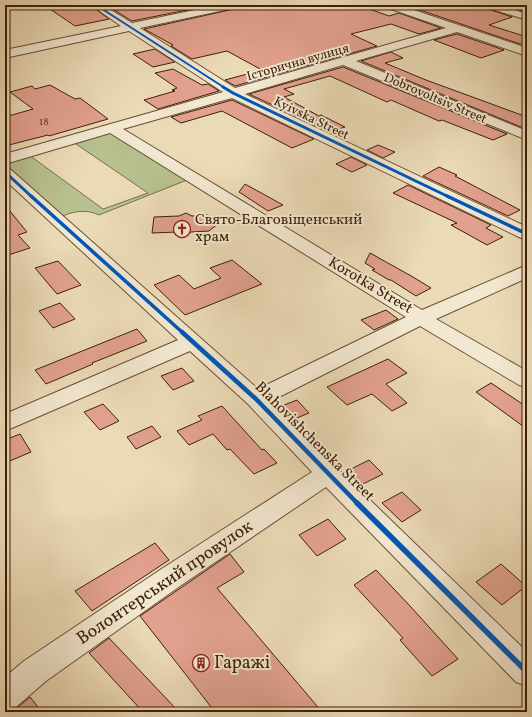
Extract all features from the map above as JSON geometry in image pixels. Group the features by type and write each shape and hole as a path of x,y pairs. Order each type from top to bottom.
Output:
{"street":[{"name":"Kyivska Street","path":"96,5 233,93 527,234"},
{"path":"5,54 200,5"},
{"path":"5,46 234,5"},
{"path":"389,5 527,52"},
{"path":"489,5 527,17"},
{"name":"Історична вулиця","path":"5,159 458,28"},
{"name":"Dobrovoltsiv Street","path":"344,61 527,136"},
{"name":"Korotka Street","path":"111,128 421,318 527,380"},
{"name":"Blahovishchenska Street","path":"5,172 256,399 328,474 527,672"},
{"path":"256,399 421,318 527,271"},
{"path":"5,423 192,342"},
{"name":"Волонтерський провулок","path":"5,697 35,671 170,578 328,474"}],"green space":[{"path":"109,132 187,180 99,215 85,211 70,213 61,217 5,165 5,161 29,155 103,209 148,193 73,142"}],"building":[{"path":"44,5 90,5 109,19 75,26"},
{"path":"106,5 212,5 132,21"},
{"path":"240,5 358,5 389,16 399,13 441,28 419,34 391,24 351,34 377,46 235,86 225,80 262,70 227,51 192,59 171,46 173,45 144,29 234,9"},
{"path":"425,5 437,9 452,5 483,5 485,8 512,17 489,25 527,37 527,42 520,44 414,8"},
{"path":"505,5 527,5 527,12 526,12"},
{"path":"457,34 504,50 481,58 434,40"},
{"path":"155,49 175,62 153,67 133,54"},
{"path":"391,52 403,58 385,63 426,80 527,117 527,124 521,127 361,61"},
{"path":"343,67 507,134 493,140 442,120 439,121 391,100 387,102 330,76 284,89 294,94 284,97 319,116 321,115 345,127 330,132 249,94"},
{"path":"173,69 202,85 208,84 219,91 158,109 144,100 175,91 172,90 177,88 155,73"},
{"path":"50,85 75,99 80,98 108,119 49,136 5,146 5,117 33,109 10,92 32,86 35,89"},
{"path":"232,100 314,139 292,148 222,111 181,123 171,117"},
{"path":"378,145 395,152 383,158 367,150"},
{"path":"351,157 367,165 352,172 336,164"},
{"path":"439,167 457,175 455,176 520,210 508,216 423,176"},
{"path":"245,184 283,205 268,211 239,192"},
{"path":"408,185 491,225 486,228 503,237 487,245 451,225 457,223 393,193"},
{"path":"5,205 27,232 18,235 30,248 5,256"},
{"path":"186,213 192,216 208,215 219,223 209,231 191,232 184,235 177,232 152,233 154,217 179,216"},
{"path":"370,253 431,288 416,296 372,270 375,269 365,263"},
{"path":"232,260 262,284 185,315 154,285 179,275 194,289 221,278 210,268"},
{"path":"58,261 81,285 57,294 35,268"},
{"path":"60,303 75,319 53,328 39,311"},
{"path":"386,310 398,319 374,330 361,320"},
{"path":"137,329 147,341 92,363 93,364 46,384 35,370"},
{"path":"388,359 407,373 386,384 407,403 392,411 372,394 347,405 327,387"},
{"path":"182,368 194,381 173,390 161,376"},
{"path":"491,383 527,407 527,429 476,392"},
{"path":"297,400 309,413 292,420 279,407"},
{"path":"103,404 119,421 100,430 84,412"},
{"path":"222,406 262,450 264,449 277,463 254,474 230,449 227,450 213,434 189,445 177,431 202,420 198,416"},
{"path":"152,426 161,437 136,449 127,437"},
{"path":"20,434 31,452 5,463 5,440"},
{"path":"369,460 383,474 363,484 349,470"},
{"path":"402,492 421,510 402,522 382,503"},
{"path":"328,519 346,539 317,556 299,535"},
{"path":"155,543 169,560 92,611 75,591"},
{"path":"230,554 244,572 217,588 322,712 215,712 140,616"},
{"path":"501,564 526,586 502,605 476,582"},
{"path":"376,570 458,659 432,676 400,640 403,638 354,585"},
{"path":"109,638 179,712 143,712 89,653"},
{"path":"30,697 42,712 9,712 17,708"}],"cycle path":[{"path":"96,5 233,93 527,234"},
{"path":"5,172 256,399 328,474 527,672"}],"place":[{"name":"Свято-Благовіщенський храм","path":"182,229"},
{"name":"Гаражі","path":"201,663"}]}
